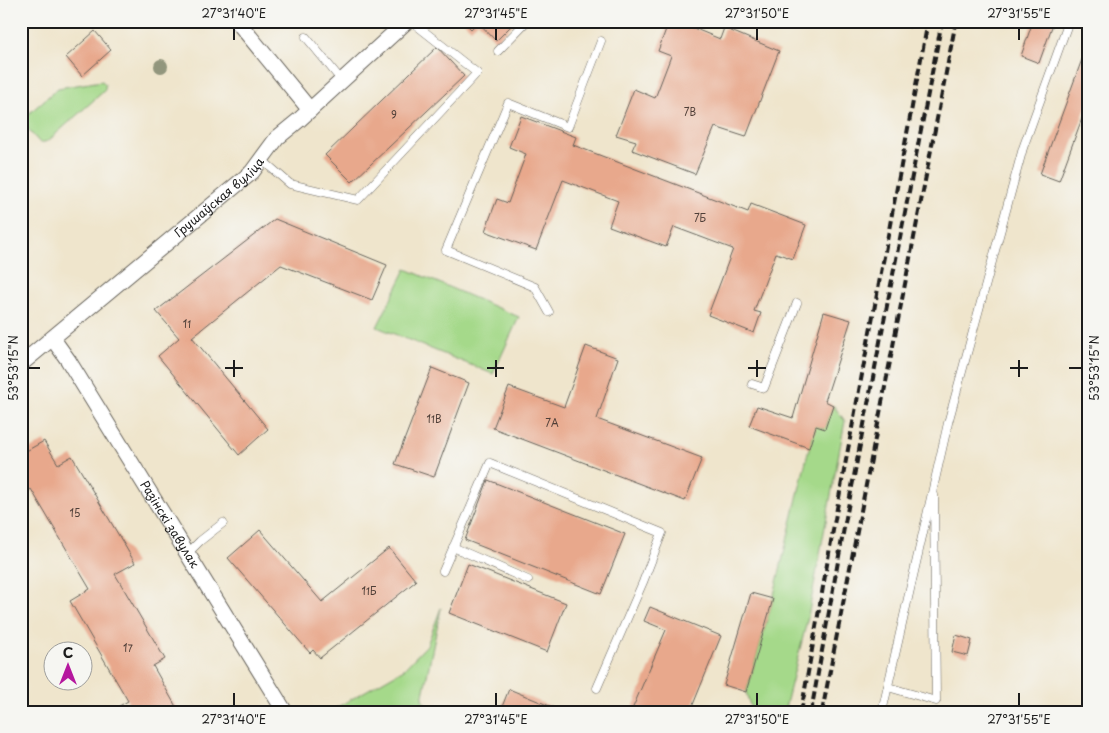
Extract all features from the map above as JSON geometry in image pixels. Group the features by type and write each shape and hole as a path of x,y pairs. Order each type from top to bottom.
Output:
{"street":[{"path":"237,21 310,110"},
{"name":"Грушаўская вуліца","path":"21,364 240,183 252,172 277,138 408,21"},
{"name":"Разінскі завулак","path":"53,338 285,712"}],"lane":[{"path":"261,159 290,184 358,200 476,72 412,21"},
{"path":"498,51 527,21"},
{"path":"882,712 948,423 1023,148 1069,21"},
{"path":"306,37 342,81"},
{"path":"550,312 535,288 446,250 508,104 568,127 601,41"},
{"path":"752,384 764,388 797,303"},
{"path":"443,571 490,463 662,533 597,688"},
{"path":"888,687 936,701 934,483"},
{"path":"187,554 200,541 223,524"},
{"path":"453,547 528,580"}],"green space":[{"path":"102,81 105,85 104,91 48,141 40,143 24,125 25,117 58,88"},
{"path":"406,269 519,317 493,374 377,327"},
{"path":"833,405 845,421 808,617 784,712 752,712 746,692 773,599 809,448 816,426 825,429"},
{"path":"441,608 422,700 434,712 329,712 404,669 427,645"}],"building":[{"path":"136,21 149,21 142,27"},
{"path":"463,21 516,21 496,41 478,22 471,29"},
{"path":"669,21 694,21 691,27 720,39 724,28 779,51 746,137 715,127 695,174 632,150 636,141 616,135 634,89 655,98 671,56 658,51"},
{"path":"883,21 912,21 910,28"},
{"path":"1033,21 1054,21 1039,63 1021,56"},
{"path":"95,31 111,50 82,76 66,57"},
{"path":"1088,43 1088,102 1059,181 1040,174"},
{"path":"437,47 464,76 352,182 325,155"},
{"path":"521,116 576,137 573,145 748,212 751,204 806,225 793,259 776,253 754,311 761,313 754,333 708,315 733,249 674,227 666,247 609,226 618,201 563,180 536,250 485,231 497,199 508,203 526,154 509,147"},
{"path":"275,219 387,265 372,300 281,265 192,337 268,429 239,455 158,356 179,338 156,311"},
{"path":"824,312 851,320 825,401 833,405 825,429 816,426 809,448 749,426 757,406 793,418"},
{"path":"586,346 618,358 597,419 702,458 685,501 493,428 509,387 564,407"},
{"path":"432,368 469,383 434,477 395,464"},
{"path":"44,441 58,464 72,456 135,563 115,574 165,659 153,666 179,712 109,712 128,701 70,601 90,589 31,489 21,495 21,454"},
{"path":"488,480 625,534 601,594 465,540"},
{"path":"260,530 322,602 389,548 416,581 320,658 313,650 310,653 228,558"},
{"path":"468,564 566,603 547,652 449,613"},
{"path":"751,593 773,599 746,692 724,685"},
{"path":"650,607 721,636 690,712 631,712 666,630 644,621"},
{"path":"956,635 972,640 968,656 952,652"},
{"path":"509,689 564,712 500,712"}],"railway":[{"path":"801,712 928,21"},
{"path":"811,712 844,528 942,21"},
{"path":"822,712 956,21"}]}
